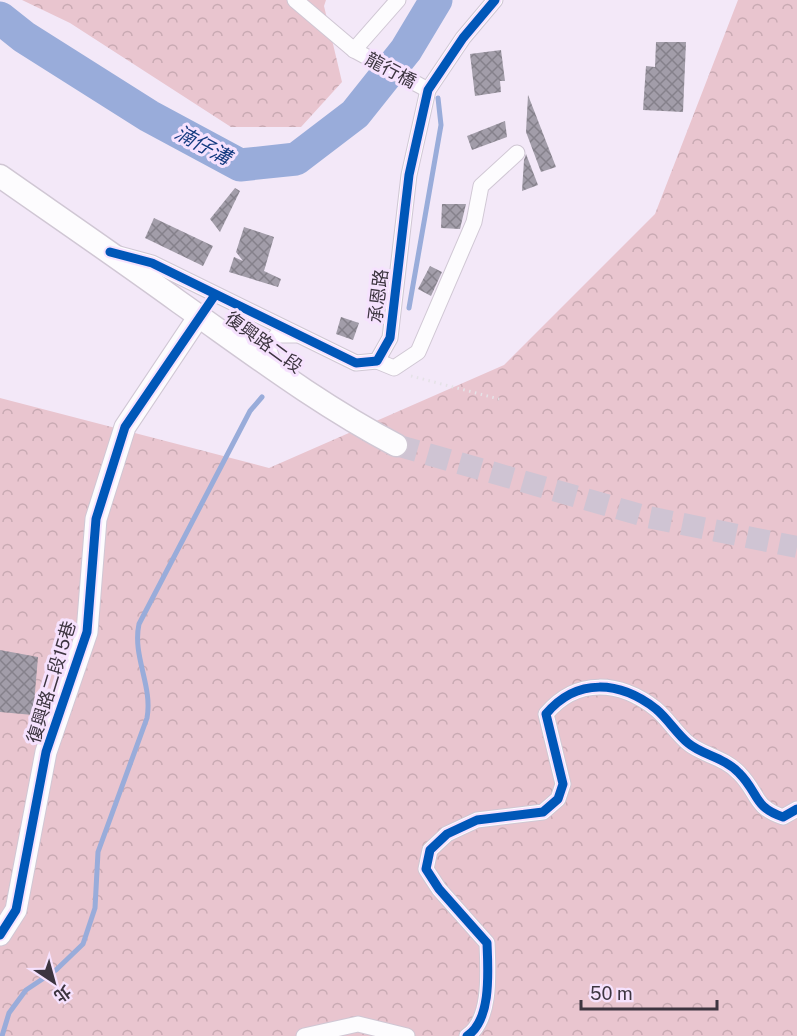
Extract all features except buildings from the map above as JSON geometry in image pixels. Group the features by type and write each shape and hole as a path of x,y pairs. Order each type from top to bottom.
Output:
{"main road":[{"name":"復興路二段","path":"0,176 110,252 289,382 353,422 396,445"}],"street":[{"name":"龍行橋","path":"295,0 354,50 428,90"},
{"path":"354,50 398,0"},
{"name":"承恩路","path":"377,361 390,338 409,175 428,90 463,38 495,0"},
{"path":"110,252 152,263 356,363 377,361 393,368 418,352 474,222 481,186 517,153"},
{"path":"199,316 215,295"},
{"name":"復興路二段15巷","path":"0,935 16,910 46,752 87,632 96,519 124,427 199,316"},
{"path":"289,382 272,359 268,346 277,335 297,335"},
{"path":"467,1036 476,1030 483,1010 487,943 439,889 426,869 430,850 447,834 477,820 543,812 558,799 563,784 546,714 556,702 572,690 602,688 625,690 657,710 689,745 719,757 740,773 766,811 783,817 797,810"},
{"path":"304,1036 358,1024 407,1036"}],"path":[{"path":"393,368 402,373 499,399"}],"green space":[{"path":"22,0 326,0 324,6 342,82 301,127 231,127 70,23"},
{"path":"738,0 797,0 797,1036 0,1036 0,398 269,468 504,365 655,214"}],"waterway":[{"name":"湳仔溝","path":"0,18 24,37 149,116 240,165 296,159 355,114 406,50 436,0"},
{"path":"406,50 417,58"},
{"path":"409,308 441,125 438,98"},
{"path":"2,1036 9,1013 26,990 56,970 83,944 95,908 98,852 147,718 147,694 138,648 139,624 250,411 262,397"}],"tunnel":[{"path":"396,445 648,517 797,547"}],"cycle path":[{"path":"110,252 152,263 356,363 377,361 390,338 409,175 428,90 463,38 495,0"},
{"path":"0,935 16,910 46,752 87,632 96,519 125,427 215,295"},
{"path":"467,1036 475,1029 485,1007 488,980 487,943 439,889 426,869 430,850 447,834 477,820 543,812 558,799 563,784 546,714 558,702 571,694 599,687 628,693 656,709 694,747 739,773 766,809 783,817 797,809"}]}
